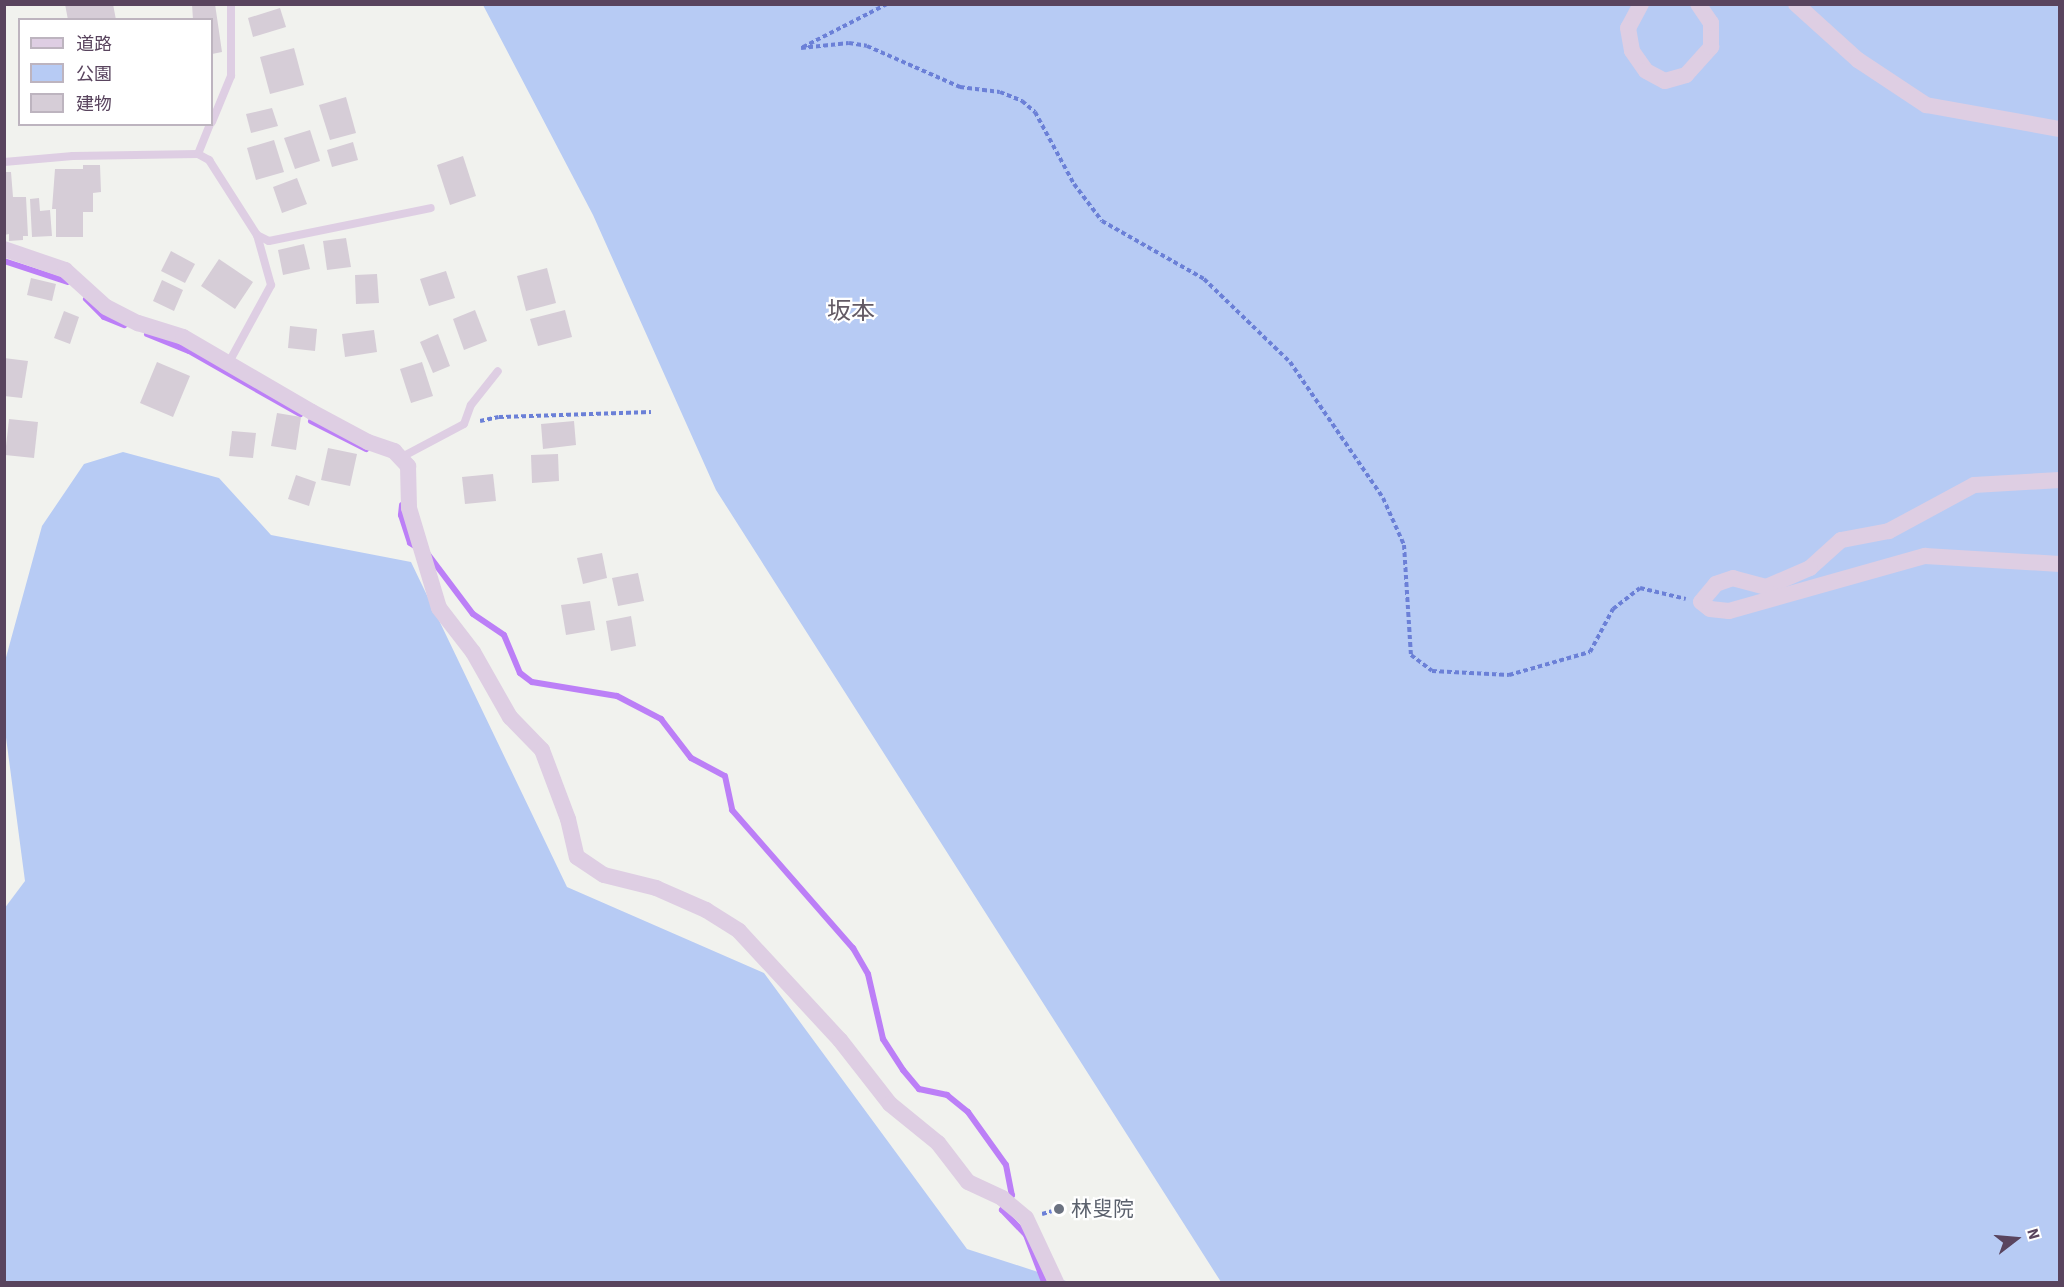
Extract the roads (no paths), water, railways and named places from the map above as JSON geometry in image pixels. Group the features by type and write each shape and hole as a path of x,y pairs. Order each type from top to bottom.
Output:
{"street":[{"path":"1641,4 1628,28 1632,51 1646,71 1665,81 1686,75 1711,47 1711,23 1698,4"},
{"path":"1796,4 1858,60 1926,105 2060,129"},
{"path":"4,249 65,270 106,308 138,323 183,338 400,458 408,466 409,508 439,608 473,652 510,717 542,750 568,819 577,857 604,875 656,888 706,910 738,931 840,1041 890,1104 938,1143 968,1182 1007,1203 1026,1218 1056,1282"},
{"path":"2060,480 1974,485 1890,531 1841,540 1810,568 1766,587 1732,578 1716,584 1701,602 1710,609 1729,611 1925,556 2060,564"}],"lane":[{"path":"213,118 231,76 231,4"},
{"path":"198,154 210,126"},
{"path":"4,162 73,156 198,154 209,160 257,235 271,285 228,364"},
{"path":"257,235 269,240 431,208"},
{"path":"400,458 464,424 471,405 498,370"}],"waterway":[{"path":"4,261 68,282"},
{"path":"86,299 104,317 124,325"},
{"path":"147,334 189,351 300,414"},
{"path":"311,421 366,449"},
{"path":"402,505 401,515 410,543 418,548"},
{"path":"427,553 473,614 504,635 520,673 532,682 617,696 661,719 691,758 725,776 732,810 853,948 868,974 883,1039 903,1070 919,1089 947,1095 968,1112 1006,1165 1012,1195 1002,1210 1026,1235 1044,1282"}],"place":[{"name":"林叟院","path":"1059,1209"}],"district":[{"name":"坂本","path":"851,312"}]}
